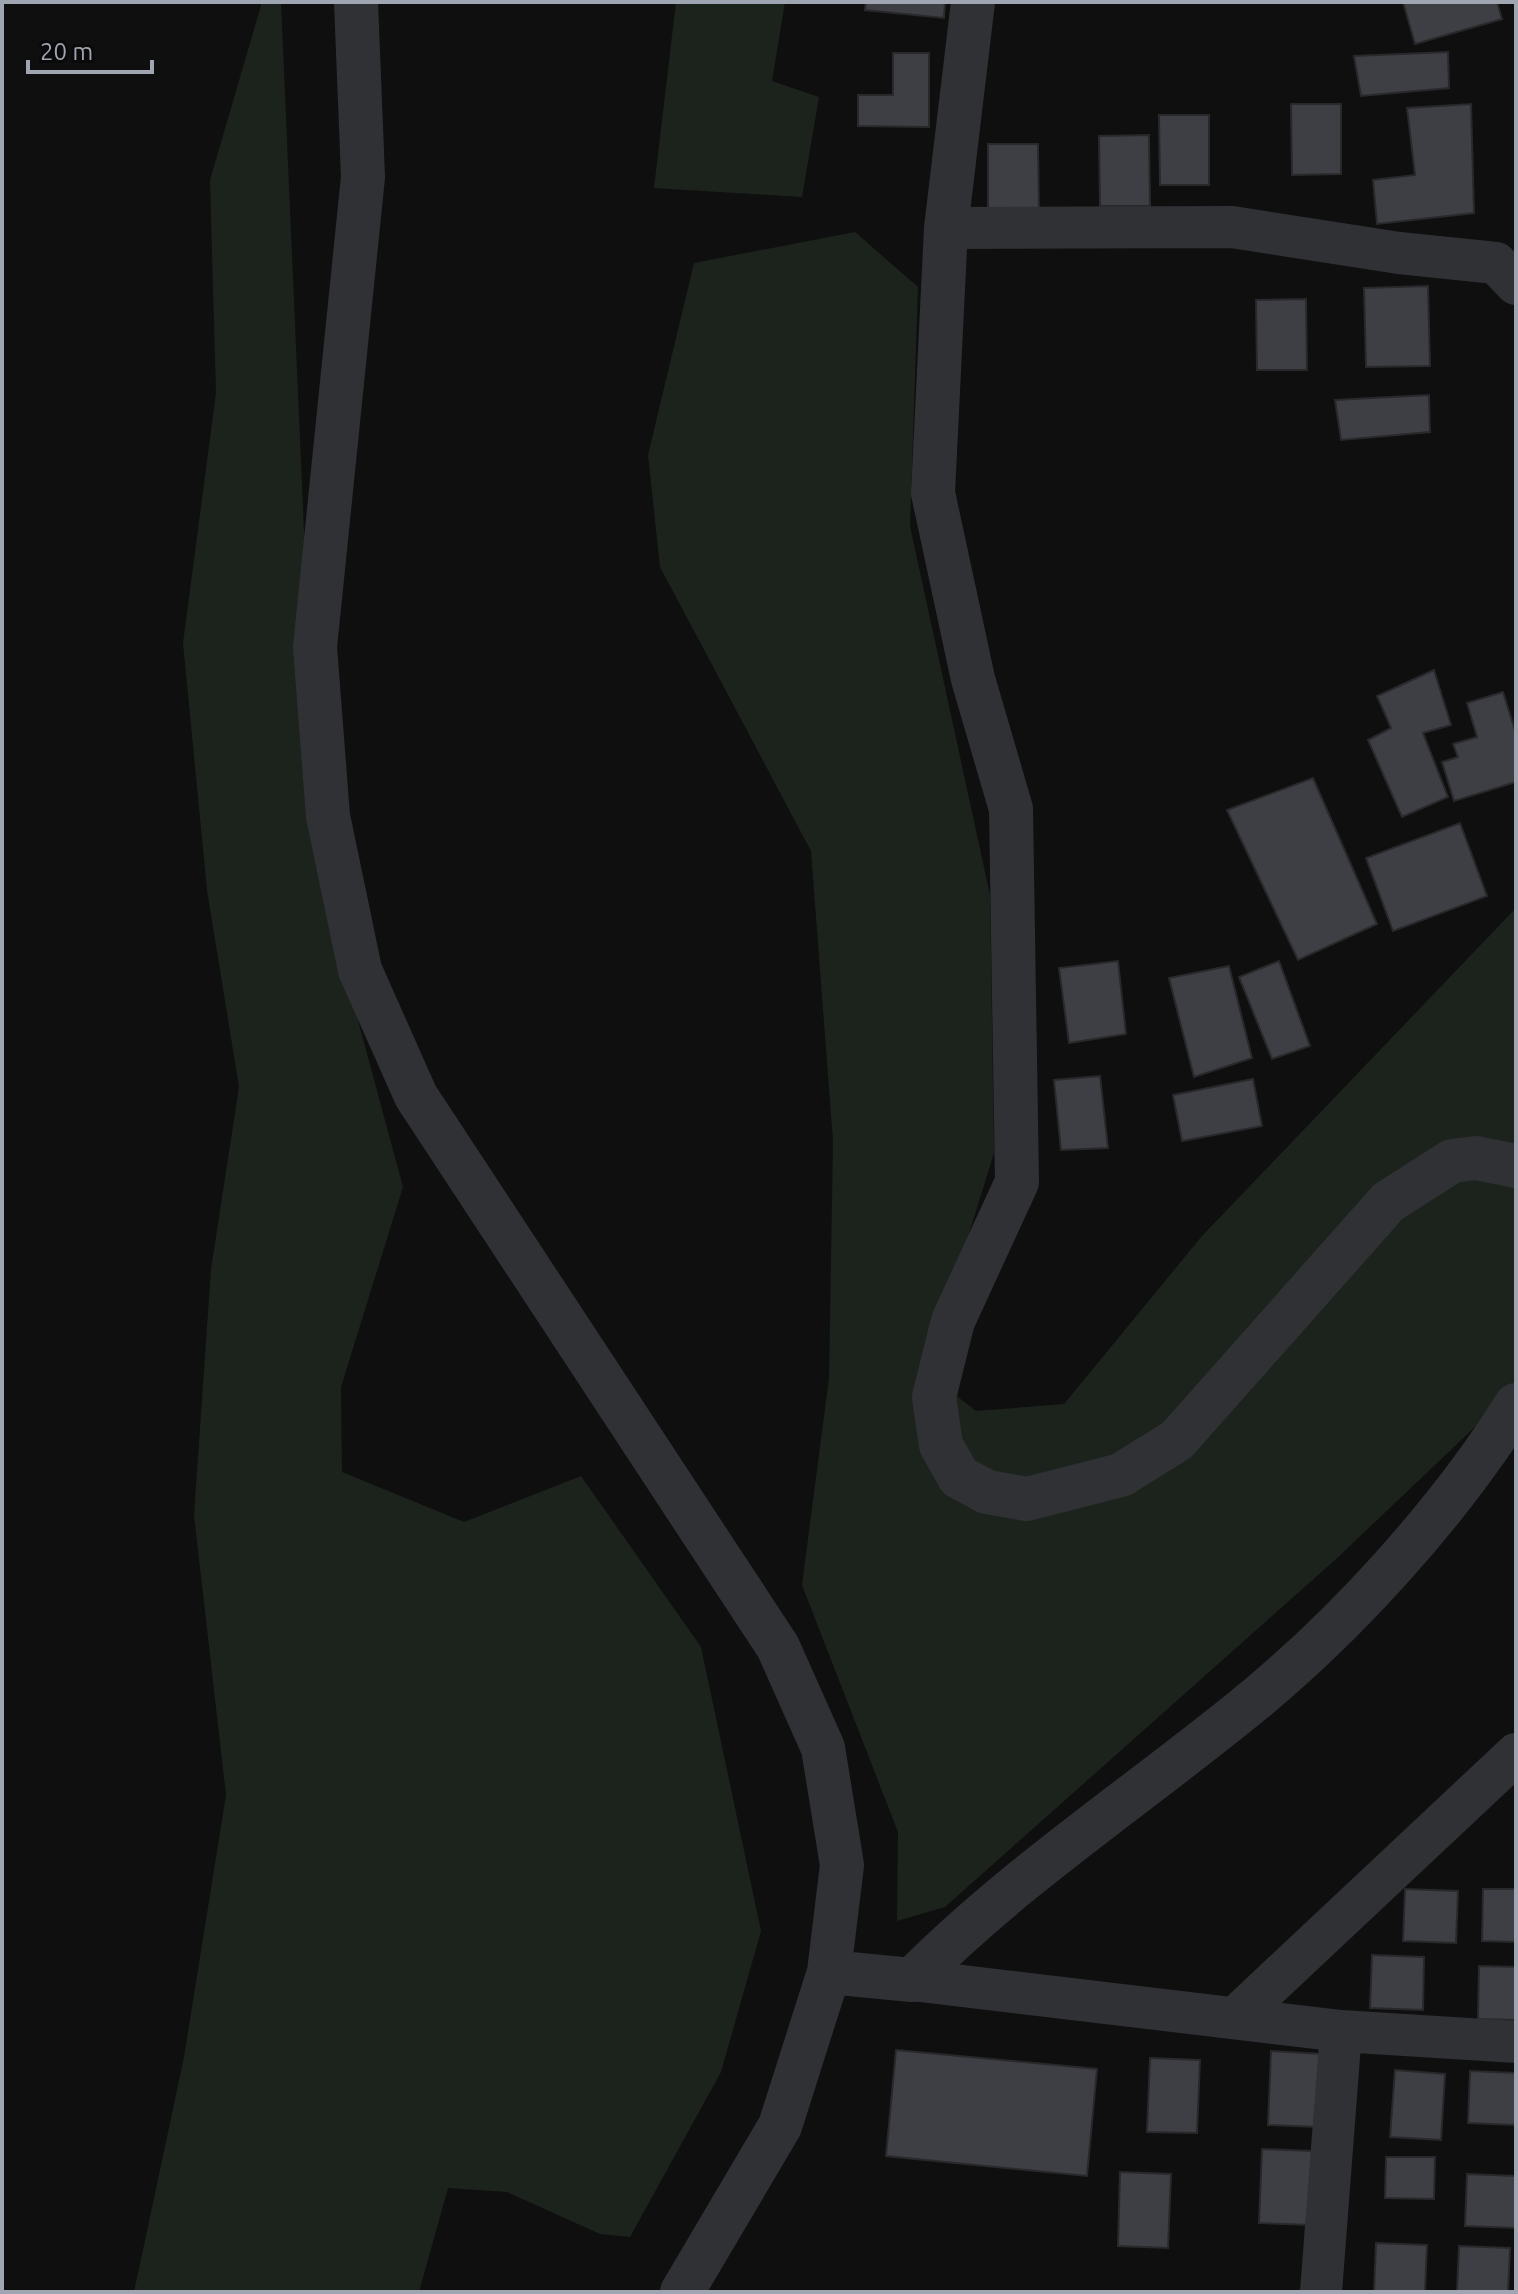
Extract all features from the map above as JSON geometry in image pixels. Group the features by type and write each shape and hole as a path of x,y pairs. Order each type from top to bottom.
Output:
{"street":[{"path":"356,2 363,177 315,647 328,816 360,970 416,1096 778,1647 823,1748 842,1865 829,1972 780,2126 682,2292"},
{"path":"973,2 946,228 933,493 973,679 1011,809 1017,1182 953,1321 934,1397 941,1445 959,1477 987,1492 1027,1499 1121,1475 1177,1440 1388,1202 1452,1161 1476,1158 1516,1166"},
{"path":"946,228 1232,227 1399,253 1496,263 1516,284"},
{"path":"912,1980 964,1927 1244,1709 1302,1656 1396,1563 1516,1405"},
{"path":"1236,2017 1516,1754"},
{"path":"829,1972 1341,2031 1516,2042"},
{"path":"1321,2292 1341,2031"}],"shaded area":[{"path":"262,2 281,2 319,876 403,1187 341,1387 342,1472 464,1522 581,1476 701,1647 761,1931 721,2072 630,2237 600,2234 507,2192 448,2188 419,2292 134,2292 184,2057 226,1795 194,1515 211,1269 239,1087 207,890 183,643 216,393 210,180"},
{"path":"676,2 785,2 772,81 819,97 802,197 654,188"},
{"path":"855,232 918,287 910,526 990,895 994,1153 926,1372 976,1411 1064,1404 1202,1236 1516,908 1516,1388 1335,1560 945,1907 897,1921 898,1832 802,1585 829,1378 833,1141 811,851 660,567 648,455 694,263"}],"building":[{"path":"866,2 945,2 944,18 865,10"},
{"path":"1403,2 1497,2 1502,19 1415,44"},
{"path":"1448,52 1449,88 1361,96 1354,56"},
{"path":"893,53 929,53 929,127 858,126 858,95 893,95"},
{"path":"1291,104 1341,104 1341,174 1292,175"},
{"path":"1471,104 1474,213 1377,224 1373,180 1415,175 1407,108"},
{"path":"1159,115 1209,115 1209,185 1160,185"},
{"path":"1149,135 1150,206 1100,206 1099,136"},
{"path":"988,144 1038,144 1039,214 988,215"},
{"path":"1428,286 1430,366 1366,367 1364,288"},
{"path":"1306,299 1307,370 1257,370 1256,300"},
{"path":"1429,395 1430,432 1341,440 1335,400"},
{"path":"1434,670 1451,725 1423,733 1448,797 1402,817 1368,740 1391,728 1377,696"},
{"path":"1503,692 1516,734 1516,782 1454,801 1442,762 1458,757 1453,744 1477,737 1467,703"},
{"path":"1313,778 1377,924 1298,960 1227,810"},
{"path":"1460,823 1487,896 1393,931 1366,858"},
{"path":"1118,961 1126,1034 1069,1043 1059,968"},
{"path":"1279,961 1310,1046 1272,1059 1239,977"},
{"path":"1229,966 1252,1058 1194,1077 1169,978"},
{"path":"1100,1076 1108,1148 1061,1150 1054,1080"},
{"path":"1253,1079 1262,1126 1182,1141 1173,1095"},
{"path":"1405,1889 1458,1891 1456,1943 1403,1941"},
{"path":"1483,1889 1516,1889 1516,1942 1482,1941"},
{"path":"1372,1955 1424,1957 1423,2010 1370,2008"},
{"path":"1479,1966 1516,1967 1516,2020 1478,2019"},
{"path":"896,2050 1097,2069 1087,2176 886,2156"},
{"path":"1271,2051 1321,2054 1318,2127 1268,2125"},
{"path":"1150,2058 1200,2060 1197,2133 1147,2132"},
{"path":"1395,2070 1445,2074 1441,2140 1390,2137"},
{"path":"1470,2071 1516,2073 1516,2125 1468,2123"},
{"path":"1262,2149 1312,2151 1310,2225 1259,2223"},
{"path":"1386,2157 1435,2157 1434,2199 1385,2198"},
{"path":"1120,2172 1171,2174 1168,2248 1118,2246"},
{"path":"1467,2174 1516,2176 1516,2228 1465,2226"},
{"path":"1376,2243 1427,2245 1425,2292 1374,2292"},
{"path":"1459,2246 1510,2248 1508,2292 1457,2292"}]}
